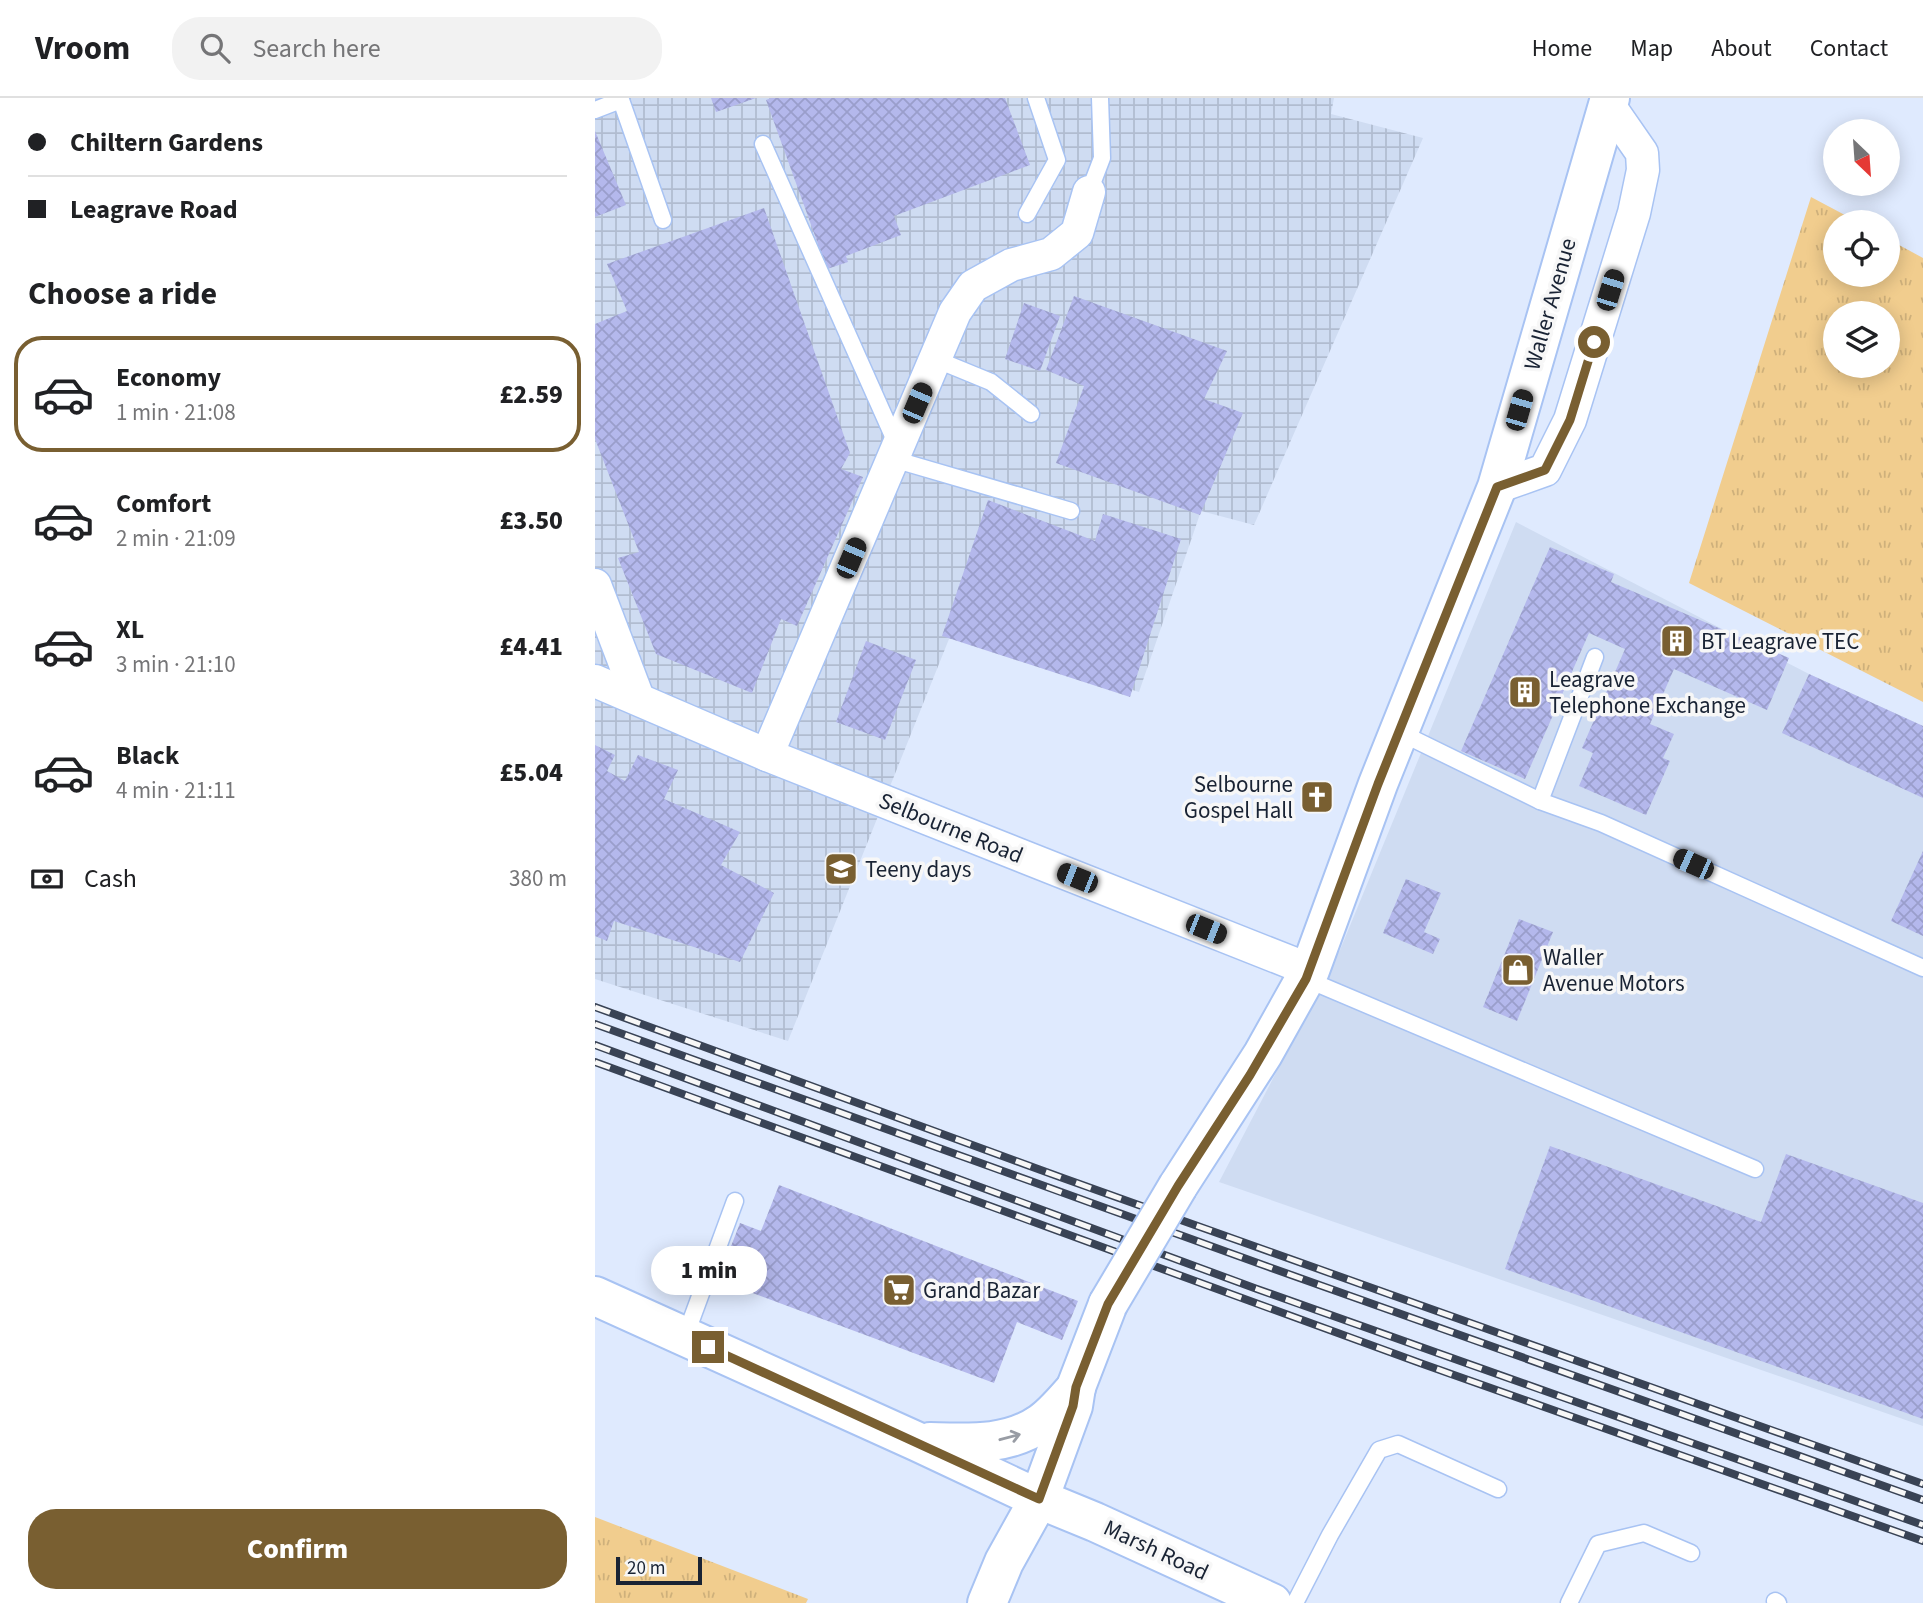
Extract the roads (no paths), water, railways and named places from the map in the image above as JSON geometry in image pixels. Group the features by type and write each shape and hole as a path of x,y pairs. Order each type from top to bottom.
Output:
{"main road":[{"name":"Waller Avenue","path":"987,1603 1004,1562 1039,1499 1073,1406 1076,1387 1108,1304 1178,1186 1244,1085 1308,975 1399,732 1497,487 1609,101"},
{"name":"Marsh Road","path":"595,1296 1272,1603"},
{"path":"918,1442 981,1443 1015,1437 1042,1423 1076,1387"}],"street":[{"path":"1497,487 1545,470 1570,420 1634,213 1643,170 1641,153 1609,101"},
{"path":"767,755 955,312 973,286 1011,265 1051,254 1077,233 1089,192"},
{"path":"595,584 639,698"},
{"name":"Selbourne Road","path":"595,681 767,755 1308,975"}],"lane":[{"path":"1027,214 1057,160 1036,98"},
{"path":"1089,192 1102,158 1100,98"},
{"path":"595,110 621,100 663,220"},
{"path":"763,144 895,454 1071,511"},
{"path":"935,359 991,382 1031,414"},
{"path":"1540,801 1595,657"},
{"path":"1399,732 1540,801 1601,823 1923,968"},
{"path":"1308,975 1755,1169"},
{"path":"685,1337 736,1201"},
{"path":"1295,1603 1379,1450 1398,1444 1498,1489"},
{"path":"1569,1603 1598,1544 1644,1532 1691,1553"}],"railway":[{"path":"595,1007 1060,1177 1923,1484"},
{"path":"595,1024 1923,1500"},
{"path":"595,1045 1257,1289 1923,1525"},
{"path":"595,1062 1420,1363 1923,1541"}],"place":[{"name":"BT Leagrave TEC","path":"1677,641"},
{"name":"Leagrave Telephone Exchange","path":"1525,692"},
{"name":"Selbourne Gospel Hall","path":"1317,797"},
{"name":"Teeny days","path":"841,869"},
{"name":"Waller Avenue Motors","path":"1518,970"},
{"name":"Grand Bazar","path":"899,1290"}]}
